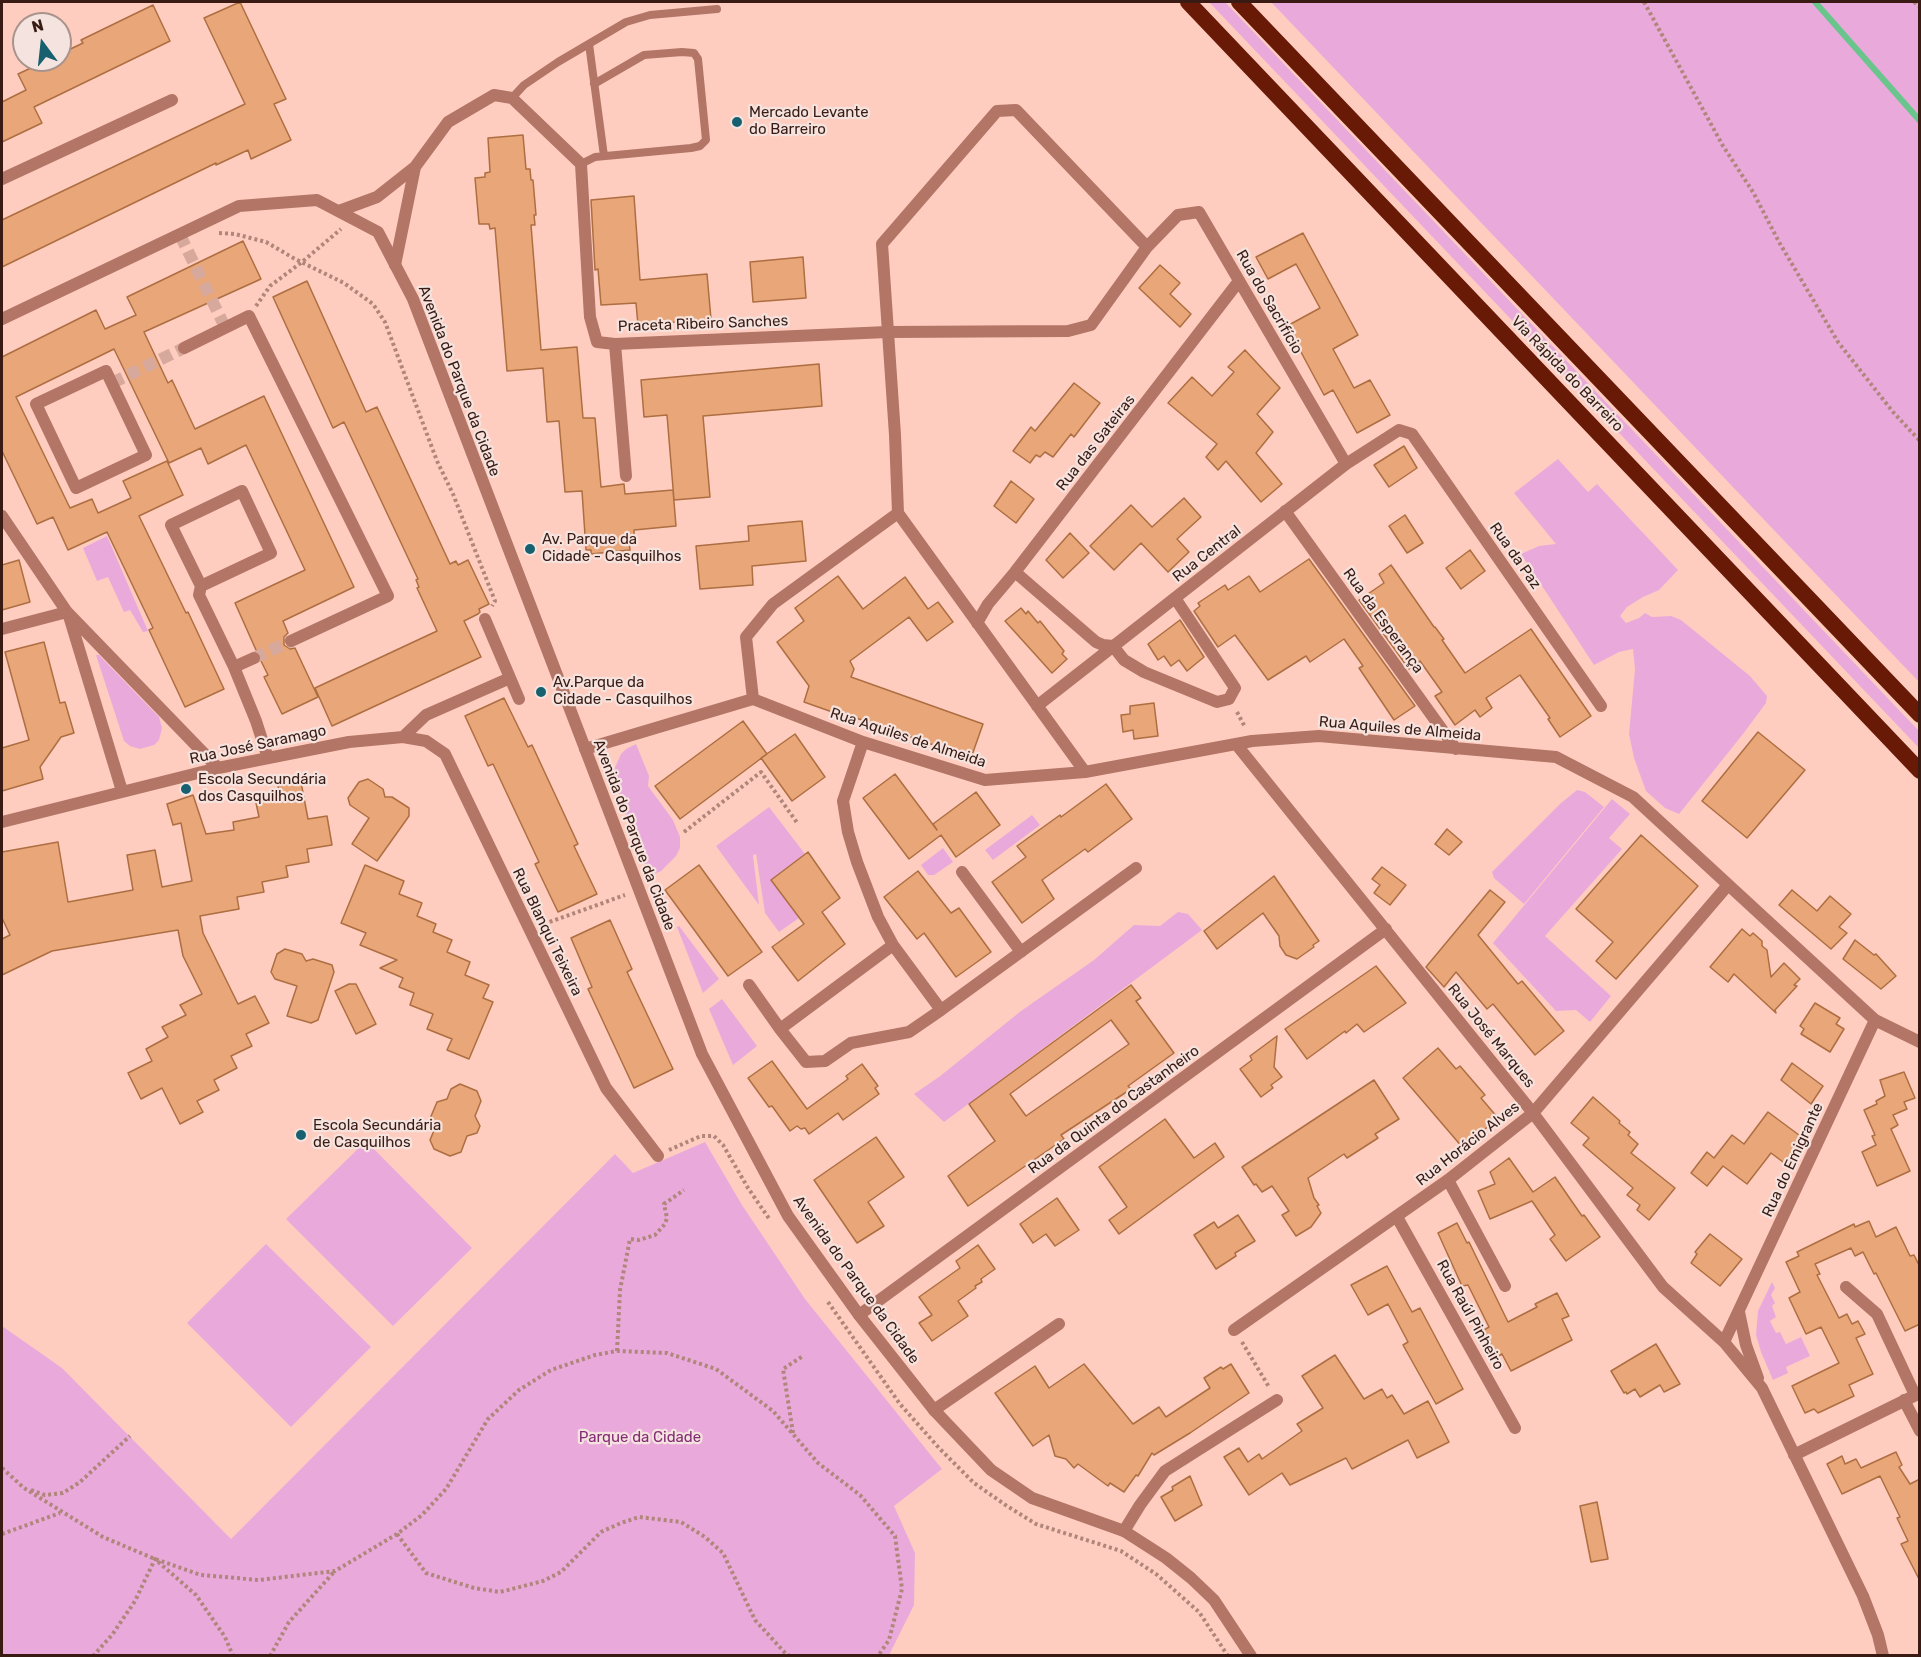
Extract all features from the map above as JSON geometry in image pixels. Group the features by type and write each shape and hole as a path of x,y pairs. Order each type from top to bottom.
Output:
{"highway":[{"name":"Via Rápida do Barreiro","path":"1188,2 1920,771"},
{"name":"Via Rápida do Barreiro","path":"1239,2 1920,715"}],"street":[{"path":"339,211 376,197 415,167 448,122 494,95 512,98 581,164"},
{"path":"2,179 172,100"},
{"path":"1085,772 898,513 882,244 998,111 1016,110 1147,247"},
{"name":"Praceta Ribeiro Sanches","path":"581,164 590,317 597,342 615,344 887,332 1068,331 1091,325 1147,247"},
{"path":"395,265 415,167"},
{"name":"Avenida do Parque da Cidade","path":"2,319 239,206 317,200 378,232 412,299 706,1064 788,1216 859,1315 934,1410 991,1470 1032,1498 1124,1531 1166,1558 1214,1600 1251,1656"},
{"name":"Rua do Sacrifício","path":"1147,247 1178,214 1199,212 1346,464"},
{"name":"Rua das Gateiras","path":"977,623 988,604 1239,281"},
{"path":"184,348 249,316 388,596 291,641"},
{"path":"615,344 626,476"},
{"path":"106,371 146,455 76,488 36,404 106,371"},
{"name":"Rua Central","path":"1037,706 1346,464 1399,430"},
{"name":"Rua da Paz","path":"1399,430 1412,434 1602,706"},
{"path":"201,586 271,553 242,491 171,525 201,586 200,596 234,666 268,758"},
{"name":"Rua da Esperança","path":"1285,511 1456,749"},
{"path":"585,749 753,699 746,637 773,604 898,513"},
{"path":"2,516 68,612 218,768"},
{"path":"1015,572 1096,642 1113,646 1124,660 1144,672 1217,702 1229,699 1235,688 1175,598"},
{"path":"2,629 68,612"},
{"path":"68,612 122,790"},
{"path":"485,619 519,699"},
{"path":"234,666 254,658"},
{"path":"403,737 426,715 510,678"},
{"name":"Rua Aquiles de Almeida","path":"753,699 863,742 985,780 1085,772 1252,741 1319,736 1556,757 1633,797 1875,1020 1920,1042"},
{"name":"Rua José Saramago","path":"2,822 122,790 218,768 349,742 403,737"},
{"name":"Rua Blanqui Teixeira","path":"403,737 426,741 445,754 606,1088 658,1156"},
{"path":"863,742 843,801 848,832 878,917 893,945 941,1010"},
{"name":"Rua José Marques","path":"1236,744 1533,1113 1663,1287 1724,1341"},
{"path":"749,986 806,1062 825,1061 851,1043 909,1032 1136,868"},
{"path":"962,872 1021,952"},
{"name":"Rua Horácio Alves","path":"1234,1330 1448,1180 1533,1113 1728,885"},
{"name":"Rua da Quinta do Castanheiro","path":"859,1315 1386,929"},
{"path":"780,1029 893,945"},
{"name":"Rua do Emigrante","path":"1724,1341 1875,1020"},
{"path":"1448,1180 1505,1286"},
{"name":"Rua Raúl Pinheiro","path":"1397,1217 1515,1428"},
{"path":"1846,1287 1877,1314 1913,1396 1920,1431"},
{"path":"1739,1312 1746,1345 1762,1388 1863,1596 1878,1635 1883,1656"},
{"path":"934,1410 1059,1324"},
{"path":"1724,1341 1762,1388"},
{"path":"1794,1455 1913,1396"},
{"path":"1124,1531 1165,1471 1277,1400"}],"lane":[{"path":"512,98 524,85 541,73 626,22 650,15 717,9"},
{"path":"589,44 604,156"},
{"path":"581,164 595,156 691,148 700,146 706,140 698,59 694,53 644,55 594,84"}],"path":[{"path":"1644,2 1723,146 1753,192 1779,242 1838,342 1893,412 1920,441"},
{"path":"1914,2 1920,7"},
{"path":"249,316 270,286 338,232 351,218"},
{"path":"216,233 235,234 266,242 344,283 373,304 385,322 437,461 453,494 495,601 485,619"},
{"path":"1229,699 1252,741"},
{"path":"684,832 761,772 798,824"},
{"path":"529,929 639,890"},
{"path":"618,1351 620,1290 630,1239 639,1240 654,1234 665,1224 667,1218 664,1204 684,1190"},
{"path":"1234,1330 1277,1400"},
{"path":"270,1656 289,1622 335,1571 422,1515 446,1489 488,1419 519,1390 551,1370 595,1355 618,1351 667,1353 716,1369 773,1411 818,1463 860,1495 895,1536 902,1589 889,1640 878,1656"},
{"path":"793,1434 783,1370 803,1356"},
{"path":"24,1488 45,1495 63,1493 80,1482 130,1436"},
{"path":"2,1468 24,1488 103,1538 201,1575 260,1580 335,1571"},
{"path":"2,1534 61,1513"},
{"path":"397,1533 426,1573 474,1588 500,1592 543,1581 561,1572 601,1532 621,1523 639,1518 681,1522 705,1536 723,1553 755,1620 790,1656"},
{"path":"93,1656 112,1635 135,1601 155,1559"},
{"path":"155,1559 196,1595 225,1637 233,1656"}],"green space":[{"path":"1209,2 1225,2 1919,731 1919,748"},
{"path":"1271,2 1919,2 1919,682 1770,526"},
{"path":"1558,459 1588,492 1597,484 1678,570 1659,590 1627,607 1620,616 1626,623 1645,613 1652,617 1671,616 1681,620 1750,676 1767,696 1766,703 1743,734 1679,814 1665,808 1646,791 1634,758 1629,734 1635,669 1633,649 1619,652 1594,665 1521,554 1539,546 1556,544 1514,493"},
{"path":"107,536 148,631 143,632 130,610 124,612 108,577 97,581 83,548"},
{"path":"96,655 99,655 159,717 162,728 159,740 154,745 140,749 124,741"},
{"path":"636,744 649,776 648,786 673,820 680,837 680,848 676,856 661,871 649,876 621,802 613,772 621,754"},
{"path":"1577,790 1585,792 1604,807 1524,904 1494,878 1492,872"},
{"path":"1612,799 1630,814 1609,838 1622,849 1545,936 1611,996 1590,1022 1576,1010 1556,1011 1493,943"},
{"path":"769,807 805,854 771,880 799,918 779,932 765,913 756,854 753,855 759,905 716,846"},
{"path":"1032,815 1040,825 993,860 985,850"},
{"path":"943,848 953,862 934,875 928,875 921,865"},
{"path":"1178,912 1188,914 1202,930 944,1122 914,1094 939,1077 1021,1011 1094,960 1134,925 1160,926"},
{"path":"679,926 719,979 703,993 677,927"},
{"path":"722,999 757,1046 733,1065 709,1009"},
{"path":"366,1141 472,1248 393,1326 286,1219"},
{"name":"Parque da Cidade","path":"705,1142 742,1205 805,1299 942,1469 894,1506 915,1553 914,1605 889,1655 2,1655 2,1326 62,1368 231,1539 615,1154 633,1173"},
{"path":"266,1244 371,1347 291,1427 187,1323"},
{"path":"1772,1282 1775,1288 1771,1295 1775,1303 1772,1306 1776,1317 1770,1321 1776,1333 1780,1332 1786,1344 1801,1337 1810,1356 1786,1367 1788,1373 1773,1380 1756,1335 1758,1311"}],"building":[{"path":"240,2 286,99 274,104 291,140 251,159 248,150 216,165 216,163 2,267 2,220 245,104 204,18"},
{"path":"153,5 170,41 34,107 42,123 2,142 2,102 26,90 18,74 22,72 72,72 72,48 83,43 81,40"},
{"path":"523,135 526,169 530,169 531,180 533,180 536,215 534,215 535,225 531,225 541,350 577,347 583,418 595,418 601,487 624,484 625,494 673,490 676,526 634,530 634,540 629,541 630,550 591,554 591,550 586,550 582,491 565,492 559,421 547,422 543,368 507,371 495,228 490,229 489,224 479,224 475,178 485,177 485,173 490,172 488,138"},
{"path":"634,196 640,280 707,274 711,319 638,325 636,303 601,305 598,269 595,270 591,200"},
{"path":"1303,233 1358,335 1333,349 1354,388 1370,380 1390,415 1357,433 1333,390 1324,395 1287,326 1320,308 1296,264 1268,279 1256,257"},
{"path":"243,241 261,279 144,332 168,383 172,380 195,429 264,396 354,587 283,621 288,633 284,637 284,645 290,649 295,648 318,697 282,714 264,677 268,675 261,661 262,655 256,650 235,603 305,570 246,445 208,464 201,448 169,463 114,349 16,397 70,508 92,499 98,513 131,498 123,481 167,461 183,495 139,516 224,689 185,707 149,630 153,628 107,532 68,550 53,517 37,524 2,451 2,357 96,310 105,329 136,315 127,297"},
{"path":"803,257 806,298 753,302 750,262"},
{"path":"1160,265 1180,283 1170,294 1191,314 1180,327 1139,288"},
{"path":"307,281 366,412 377,407 450,564 456,561 458,565 468,560 489,604 479,609 478,614 464,621 481,657 332,726 315,688 437,631 417,588 419,587 416,580 418,579 344,422 333,428 273,297"},
{"path":"1245,350 1280,388 1257,414 1273,432 1256,453 1282,484 1261,502 1226,461 1218,470 1206,457 1217,444 1168,403 1192,377 1212,396 1234,372 1228,367"},
{"path":"819,364 822,406 703,416 710,497 674,500 667,415 644,417 641,380"},
{"path":"1074,383 1100,403 1074,437 1071,434 1053,457 1045,452 1040,457 1036,455 1030,463 1013,451 1031,427 1035,431"},
{"path":"1404,446 1417,468 1389,487 1374,465"},
{"path":"1011,481 1034,499 1016,523 994,506"},
{"path":"1184,498 1201,517 1177,539 1189,552 1168,572 1141,543 1114,570 1090,546 1131,505 1152,527"},
{"path":"1405,515 1423,543 1407,553 1389,526"},
{"path":"802,521 806,561 752,566 753,585 700,589 696,546 749,541 748,526"},
{"path":"1070,533 1089,553 1063,578 1046,560"},
{"path":"1470,550 1485,571 1461,589 1446,568"},
{"path":"1309,559 1415,706 1394,720 1359,668 1363,666 1344,639 1310,662 1306,656 1268,680 1235,635 1218,647 1194,611 1200,606 1198,603 1225,585 1228,590 1249,576 1260,592"},
{"path":"19,560 30,602 2,610 2,565"},
{"path":"1391,565 1444,639 1442,640 1465,673 1531,629 1591,716 1560,737 1548,719 1550,718 1520,675 1486,698 1492,708 1480,717 1475,710 1455,725 1435,696 1442,692 1420,661 1409,669 1359,600 1384,583 1379,574"},
{"path":"838,576 863,609 905,577 928,609 938,602 953,622 927,641 909,617 850,661 854,669 851,677 983,724 971,758 804,702 809,686 777,642 804,621 795,608"},
{"path":"1021,608 1026,614 1028,611 1038,623 1040,621 1064,651 1062,654 1067,659 1052,673 1005,621"},
{"path":"1180,620 1204,657 1187,671 1179,660 1171,666 1164,656 1158,660 1148,644"},
{"path":"44,642 60,703 65,702 74,733 61,737 40,767 43,779 2,791 2,748 29,740 5,652"},
{"path":"504,698 528,747 532,745 578,844 574,846 597,894 558,912 535,864 539,862 493,764 488,766 465,716"},
{"path":"1154,703 1158,736 1134,739 1133,730 1123,732 1121,715 1130,714 1130,706"},
{"path":"743,721 767,754 680,819 655,786"},
{"path":"1758,732 1805,770 1747,838 1702,801"},
{"path":"795,734 825,777 792,801 761,758"},
{"path":"895,774 937,830 933,824 976,792 1000,825 956,857 941,835 909,859 863,798"},
{"path":"368,779 383,789 385,797 392,797 409,808 409,816 377,861 352,844 369,818 350,805 348,798 359,782"},
{"path":"301,782 308,819 327,816 332,845 307,849 309,862 286,866 288,877 262,882 264,892 237,897 239,909 200,916 203,933 238,1004 255,996 269,1023 246,1034 252,1046 231,1056 237,1068 214,1080 219,1090 197,1101 203,1112 180,1124 162,1088 141,1099 128,1073 152,1061 146,1049 168,1037 162,1027 186,1015 180,1005 202,994 183,956 178,930 52,951 2,975 2,939 10,935 2,918 2,852 58,842 68,902 133,890 127,855 155,850 162,887 192,881 181,823 173,825 167,804 193,795 206,834 234,830 233,822 259,817 256,803 280,798 278,786"},
{"path":"1106,784 1132,819 1088,852 1085,849 1042,880 1054,899 1022,923 992,882 1026,857 1017,846"},
{"path":"1447,829 1462,842 1449,855 1435,844"},
{"path":"1641,835 1698,886 1616,979 1596,961 1613,942 1576,909"},
{"path":"808,852 840,898 822,912 845,944 798,981 772,947 804,924 771,880"},
{"path":"365,865 404,881 399,894 422,903 417,916 436,924 433,932 452,940 447,952 470,962 465,975 489,985 483,998 493,1002 469,1059 447,1050 452,1039 427,1029 433,1014 410,1005 414,993 399,987 403,978 380,968 397,960 360,945 366,933 341,923"},
{"path":"699,865 762,952 728,976 665,890"},
{"path":"1382,867 1406,885 1390,905 1374,893 1380,885 1372,879"},
{"path":"918,871 951,913 959,908 991,952 956,977 924,933 917,939 884,897"},
{"path":"1274,876 1319,941 1297,959 1286,955 1280,946 1279,936 1263,913 1217,949 1204,931"},
{"path":"1490,890 1505,902 1478,935 1518,984 1522,981 1564,1031 1535,1055 1493,1004 1487,1009 1456,972 1444,987 1426,967"},
{"path":"1792,890 1817,911 1830,896 1851,914 1839,927 1847,933 1831,949 1779,905"},
{"path":"610,920 632,969 627,972 673,1069 634,1088 588,989 592,987 571,938"},
{"path":"1742,929 1750,936 1753,933 1762,941 1762,946 1767,950 1771,977 1784,963 1800,979 1794,985 1797,986 1775,1010 1776,1013 1734,974 1728,982 1710,967"},
{"path":"1855,940 1874,955 1876,954 1896,976 1881,989 1843,959"},
{"path":"285,949 302,954 306,961 313,959 332,965 334,972 318,1020 311,1023 287,1016 297,986 275,979 271,972 277,954"},
{"path":"1376,966 1406,1003 1364,1032 1357,1024 1307,1059 1285,1029"},
{"path":"349,984 356,984 376,1024 356,1034 335,991"},
{"path":"1131,985 1141,998 1136,1001 1174,1053 1128,1086 1131,1089 1061,1135 1064,1139 968,1206 948,1176 995,1141 969,1104","holes":["1111,1020 1129,1044 1026,1116 1010,1094"]},
{"path":"1815,1003 1840,1018 1836,1024 1844,1029 1830,1052 1801,1034 1804,1029 1800,1026"},
{"path":"1277,1036 1274,1067 1282,1077 1261,1097 1240,1069 1252,1060 1250,1056"},
{"path":"1438,1048 1456,1069 1460,1066 1485,1095 1481,1098 1498,1118 1463,1148 1403,1078"},
{"path":"772,1061 807,1109 848,1079 846,1076 862,1064 878,1086 875,1088 879,1094 843,1120 838,1113 809,1134 805,1128 801,1129 797,1126 790,1131 748,1078"},
{"path":"1792,1063 1823,1086 1811,1104 1781,1080"},
{"path":"1904,1072 1915,1098 1904,1102 1907,1109 1893,1115 1898,1125 1891,1129 1910,1171 1877,1186 1862,1152 1876,1145 1872,1136 1875,1135 1864,1110 1877,1104 1876,1101 1885,1096 1880,1080"},
{"path":"1374,1080 1399,1119 1375,1134 1378,1138 1347,1158 1344,1154 1308,1178 1321,1213 1311,1227 1296,1236 1282,1215 1289,1211 1272,1186 1262,1192 1256,1184 1254,1185 1242,1167"},
{"path":"460,1084 477,1091 481,1101 475,1116 480,1126 477,1133 467,1136 461,1152 450,1156 434,1149 430,1140 435,1128 429,1121 437,1102 447,1099 451,1089"},
{"path":"1593,1097 1630,1132 1628,1135 1638,1144 1631,1153 1675,1188 1649,1220 1637,1210 1640,1205 1627,1195 1633,1188 1583,1145 1589,1138 1571,1123"},
{"path":"1768,1112 1803,1138 1796,1147 1798,1150 1787,1165 1771,1153 1747,1184 1723,1166 1707,1186 1691,1173 1707,1152 1714,1158 1732,1135 1744,1144"},
{"path":"1165,1119 1194,1158 1215,1143 1224,1157 1119,1234 1109,1220 1127,1207 1099,1167"},
{"path":"876,1137 904,1177 868,1202 884,1226 857,1243 814,1180"},
{"path":"1509,1158 1533,1192 1555,1177 1582,1216 1584,1215 1600,1237 1566,1261 1550,1239 1555,1235 1532,1201 1490,1219 1478,1191 1495,1184 1490,1172"},
{"path":"1057,1198 1079,1230 1055,1246 1046,1234 1033,1243 1020,1224"},
{"path":"1238,1215 1255,1241 1235,1253 1236,1256 1216,1269 1194,1235 1214,1222 1218,1228"},
{"path":"1869,1221 1876,1237 1896,1227 1910,1256 1914,1255 1920,1267 1920,1324 1905,1331 1863,1252 1855,1256 1851,1248 1815,1264 1820,1274 1817,1275 1839,1318 1847,1314 1852,1324 1858,1321 1865,1334 1856,1338 1873,1374 1849,1385 1854,1396 1818,1413 1814,1409 1805,1413 1792,1386 1839,1363 1821,1327 1806,1334 1789,1298 1800,1292 1786,1262 1799,1256 1797,1252 1854,1224 1855,1227"},
{"path":"1457,1223 1467,1243 1469,1242 1508,1322 1537,1307 1535,1304 1557,1293 1569,1316 1562,1319 1572,1340 1511,1371 1502,1354 1497,1357 1484,1330 1489,1327 1468,1285 1462,1286 1438,1233"},
{"path":"1710,1234 1742,1259 1720,1286 1691,1263 1697,1254 1695,1252"},
{"path":"978,1245 995,1269 981,1279 982,1282 975,1286 976,1288 958,1301 968,1316 932,1341 919,1323 932,1315 919,1297 960,1268 956,1261"},
{"path":"1387,1266 1412,1312 1420,1308 1463,1389 1436,1404 1403,1345 1408,1342 1388,1304 1368,1315 1351,1285"},
{"path":"1656,1344 1680,1384 1664,1392 1660,1385 1640,1397 1635,1389 1627,1394 1624,1393 1611,1371"},
{"path":"1335,1355 1364,1399 1382,1389 1387,1398 1392,1395 1404,1414 1428,1401 1449,1442 1417,1458 1408,1440 1352,1469 1346,1458 1290,1485 1282,1473 1249,1495 1224,1457 1239,1448 1248,1462 1259,1454 1262,1459 1302,1431 1297,1424 1323,1408 1302,1376"},
{"path":"1084,1364 1133,1424 1159,1407 1166,1417 1210,1388 1204,1378 1221,1367 1223,1369 1231,1364 1249,1393 1190,1433 1154,1455 1152,1453 1138,1476 1136,1475 1124,1492 1110,1483 1108,1486 1078,1464 1074,1468 1066,1459 1055,1456 1049,1435 1033,1446 995,1393 1035,1366 1049,1388"},
{"path":"1896,1452 1902,1465 1899,1467 1910,1484 1920,1479 1920,1581 1901,1544 1908,1541 1897,1518 1900,1517 1880,1476 1842,1494 1827,1464 1842,1456 1845,1464 1856,1459 1861,1468"},
{"path":"1190,1476 1202,1505 1175,1521 1161,1497"},
{"path":"1597,1502 1608,1559 1591,1562 1580,1506"}],"waterway":[{"path":"1815,2 1920,121"}],"tunnel":[{"path":"180,235 225,327"},
{"path":"112,383 184,348"},
{"path":"254,658 291,641"}],"place":[{"name":"Mercado Levante do Barreiro","path":"737,122"},
{"name":"Av. Parque da Cidade - Casquilhos","path":"530,549"},
{"name":"Av.Parque da Cidade - Casquilhos","path":"541,692"},
{"name":"Escola Secundária dos Casquilhos","path":"186,789"},
{"name":"Escola Secundária de Casquilhos","path":"301,1135"}]}
